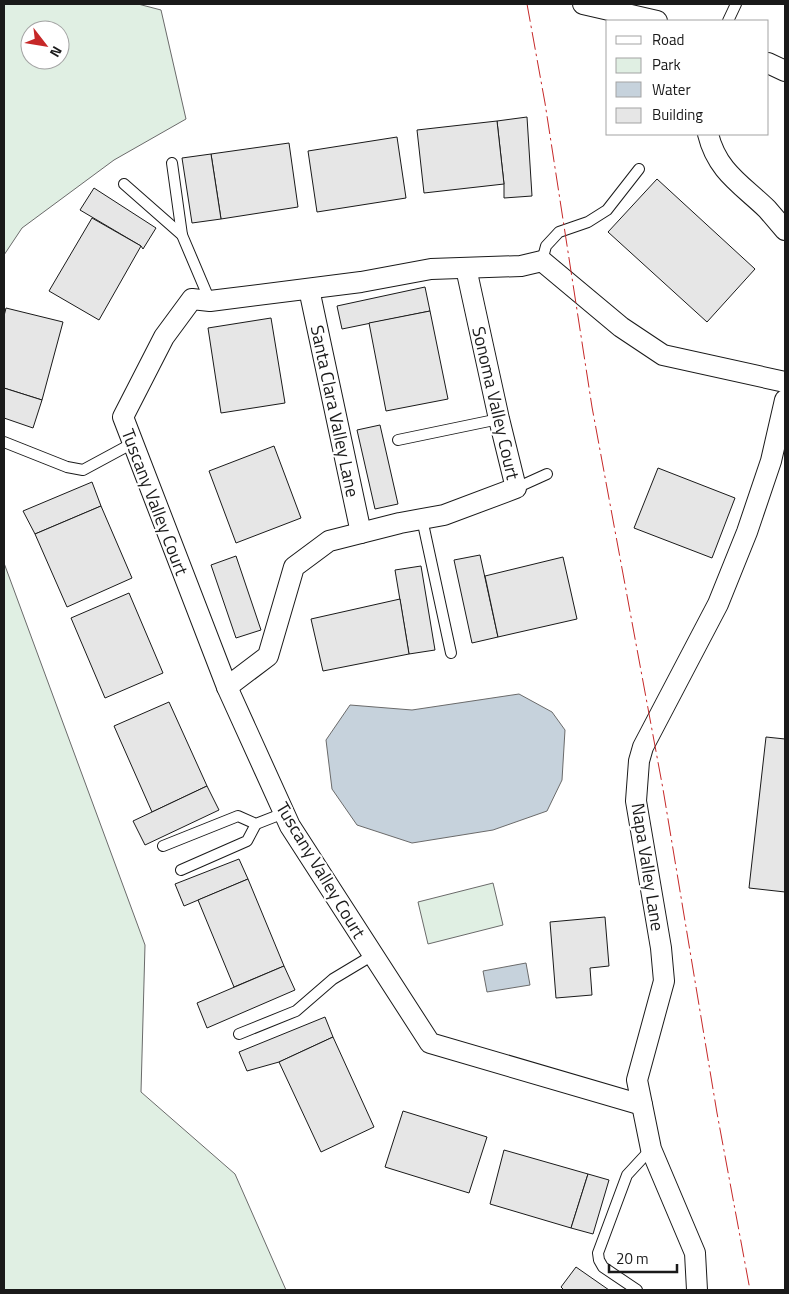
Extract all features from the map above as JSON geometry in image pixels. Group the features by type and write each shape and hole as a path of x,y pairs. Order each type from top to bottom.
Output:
{"street":[{"path":"582,4 653,20"},
{"path":"769,64 785,70"},
{"path":"708,135 716,157 735,181 768,210 785,230"},
{"path":"542,261 621,327 663,355 785,382"},
{"name":"Tuscany Valley Court","path":"542,261 521,266 431,269 361,282 309,289 210,301 192,299 164,338 123,417 227,687 290,826 430,1043 642,1105"},
{"name":"Sonoma Valley Court","path":"227,687 268,656 294,566 329,541 400,523 444,515 516,488 466,268"},
{"name":"Santa Clara Valley Lane","path":"309,289 361,533"},
{"name":"Napa Valley Lane","path":"697,1290 695,1253 651,1149 637,1080 664,981 662,948 636,801 639,761 643,747 718,604 747,532 771,461 785,400"}],"lane":[{"path":"728,20 736,4"},
{"path":"172,163 182,235 210,301"},
{"path":"542,261 546,246 559,232 588,222 606,210 639,169"},
{"path":"124,184 182,235"},
{"path":"398,440 499,419"},
{"path":"4,442 67,467 82,470 133,443"},
{"path":"516,488 547,474"},
{"path":"422,519 451,653"},
{"path":"181,870 247,841 256,824 284,813"},
{"path":"163,846 238,816 256,824"},
{"path":"239,1034 296,1012 333,979 373,955"},
{"path":"637,1290 603,1267 598,1260 598,1253 627,1175 651,1149"}],"green space":[{"path":"4,4 138,4 161,10 186,119 114,160 22,228 4,255"},
{"path":"4,563 145,945 141,1092 235,1174 286,1290 4,1290"},
{"path":"493,883 503,925 428,944 418,902"}],"water":[{"path":"519,694 552,712 565,730 562,780 547,811 493,830 412,843 357,825 332,789 326,740 350,705 412,710"},
{"path":"526,963 530,985 487,992 483,971"}],"building":[{"path":"527,117 532,196 504,198 497,121"},
{"path":"497,121 504,184 424,193 417,130"},
{"path":"397,137 406,198 317,212 308,151"},
{"path":"289,143 298,207 221,219 211,154"},
{"path":"211,154 221,219 192,223 182,158"},
{"path":"657,179 755,269 707,322 608,232"},
{"path":"94,188 156,228 143,249 80,210"},
{"path":"92,218 141,246 99,320 49,291"},
{"path":"425,287 430,311 342,329 337,306"},
{"path":"6,308 63,322 42,400 4,388 4,316"},
{"path":"430,311 448,399 386,411 369,323"},
{"path":"271,318 285,403 221,413 208,328"},
{"path":"4,388 42,400 33,428 4,418"},
{"path":"380,425 398,504 375,509 357,430"},
{"path":"274,446 301,518 236,543 209,471"},
{"path":"658,468 735,498 712,558 634,528"},
{"path":"92,482 101,506 35,534 23,511"},
{"path":"101,506 132,578 67,607 35,534"},
{"path":"480,555 498,637 472,643 454,560"},
{"path":"236,556 261,630 236,638 211,565"},
{"path":"563,557 577,619 498,637 485,576"},
{"path":"421,566 435,650 409,654 395,570"},
{"path":"129,593 163,673 105,698 71,618"},
{"path":"400,599 409,654 323,671 311,619"},
{"path":"169,702 207,786 152,812 114,726"},
{"path":"766,737 785,739 785,892 749,888"},
{"path":"207,786 219,810 145,845 133,821"},
{"path":"239,859 248,879 184,906 175,884"},
{"path":"248,879 284,966 234,987 198,900"},
{"path":"605,917 609,966 590,968 592,995 556,998 550,922"},
{"path":"284,966 295,990 207,1028 197,1003"},
{"path":"325,1017 333,1037 279,1062 247,1071 239,1052"},
{"path":"333,1037 374,1127 321,1152 279,1062"},
{"path":"403,1111 487,1137 469,1193 385,1167"},
{"path":"504,1150 588,1174 571,1228 490,1204"},
{"path":"588,1174 609,1180 593,1234 571,1228"},
{"path":"576,1267 609,1290 564,1290 561,1287"}],"power":[{"path":"527,4 545,103 592,407 663,789 717,1113 750,1290"}]}
